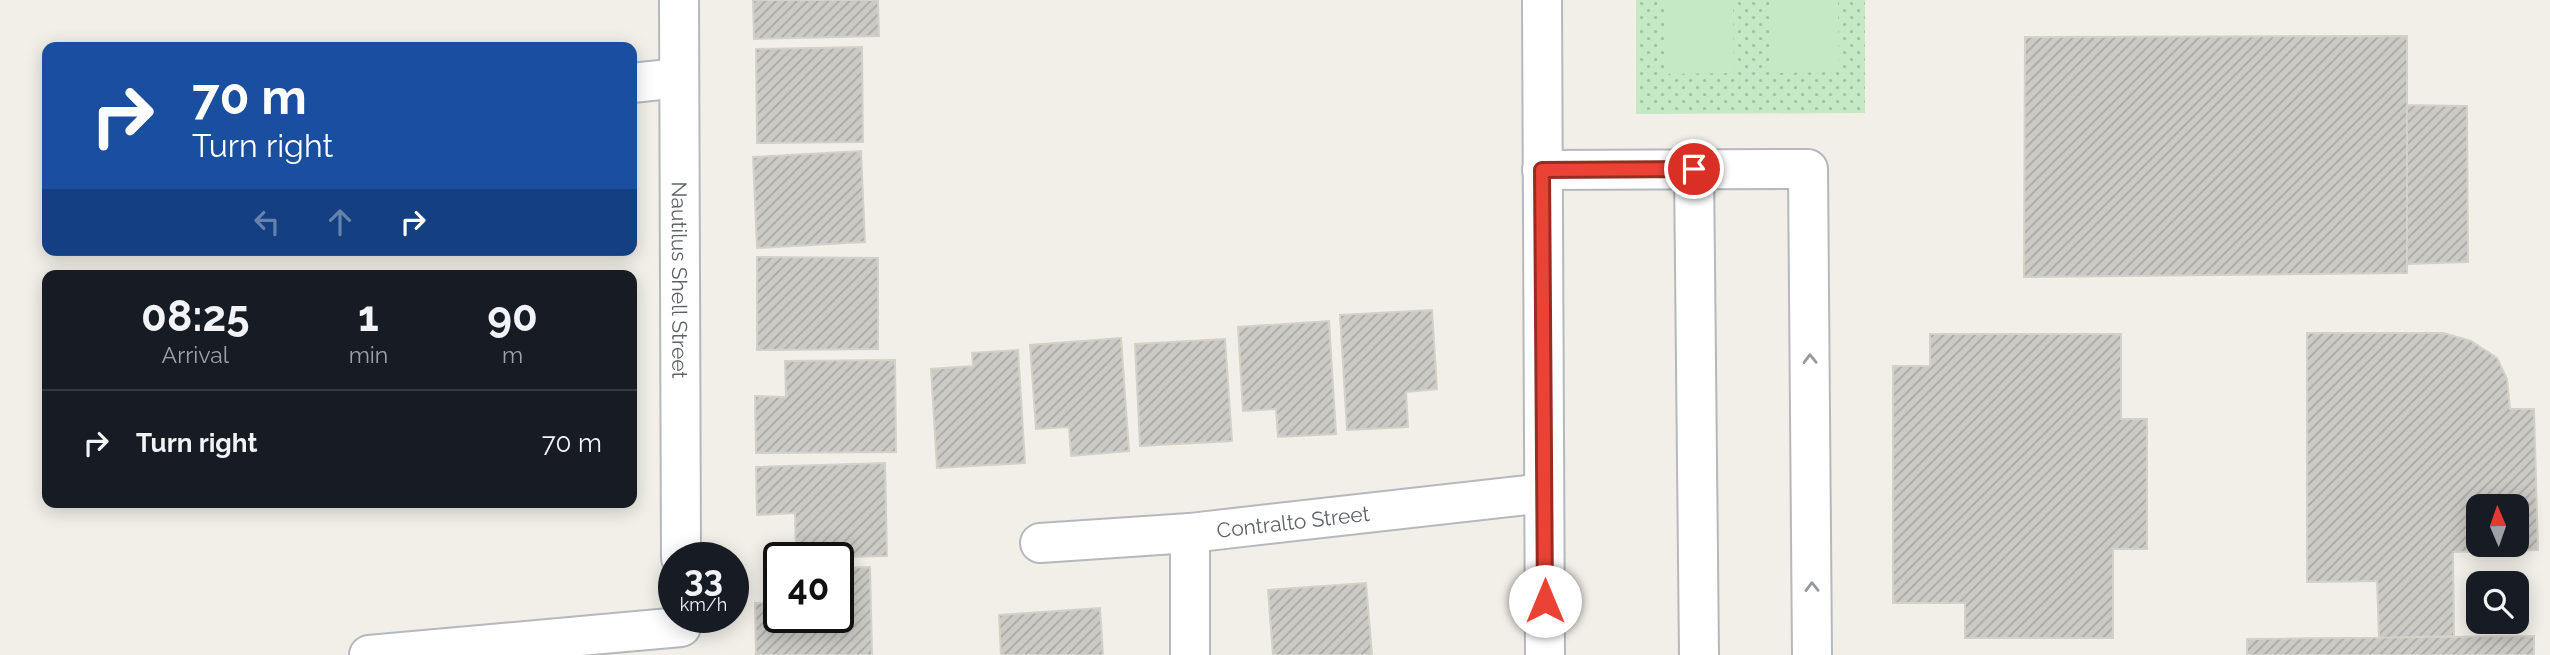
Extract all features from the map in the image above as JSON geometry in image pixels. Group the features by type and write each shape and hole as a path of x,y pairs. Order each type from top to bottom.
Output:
{"street":[{"name":"Nautilus Shell Street","path":"679,0 681,542"},
{"path":"1542,0 1545,655"},
{"path":"637,82 680,78"},
{"path":"1694,169 1699,655"},
{"path":"1542,170 1808,169 1812,655"},
{"name":"Contralto Street","path":"1040,543 1190,533 1544,493"},
{"path":"1190,533 1190,655"},
{"path":"369,655 681,633"}],"green space":[{"path":"1636,0 1865,0 1865,113 1636,114"},
{"path":"1665,0 1733,0 1734,73 1666,74"},
{"path":"1770,0 1838,0 1839,72 1771,73"}],"building":[{"path":"753,0 878,0 879,36 754,39"},
{"path":"2407,36 2407,273 2024,277 2025,37"},
{"path":"862,47 863,142 757,143 756,49"},
{"path":"2407,105 2467,106 2468,262 2407,264"},
{"path":"861,151 865,242 757,248 753,157"},
{"path":"757,257 878,258 878,349 757,350"},
{"path":"1432,310 1437,389 1406,392 1408,427 1347,430 1340,315"},
{"path":"1329,321 1336,434 1278,437 1276,409 1243,411 1238,327"},
{"path":"2307,333 2443,333 2471,341 2497,358 2507,379 2510,409 2534,409 2538,550 2529,550 2529,494 2466,494 2466,552 2453,552 2454,636 2379,638 2377,581 2307,582"},
{"path":"1930,334 2121,334 2121,419 2147,419 2147,549 2113,549 2113,638 1965,638 1965,603 1893,603 1893,366 1930,366"},
{"path":"1121,338 1129,451 1071,456 1069,427 1036,429 1030,345"},
{"path":"1225,339 1232,441 1140,446 1135,344"},
{"path":"1018,350 1025,463 937,468 931,369 973,366 972,353"},
{"path":"895,360 896,452 756,453 755,396 786,397 785,361"},
{"path":"885,463 887,556 854,557 854,542 796,542 795,513 757,515 756,467"},
{"path":"870,567 872,655 756,655 755,603 763,603 763,633 854,633 854,568"},
{"path":"1366,583 1372,655 1273,655 1268,590"},
{"path":"1100,608 1103,655 1001,655 999,615"},
{"path":"2534,636 2534,655 2247,655 2247,639"}],"route":[{"path":"1545,601 1542,170 1694,169"}]}
